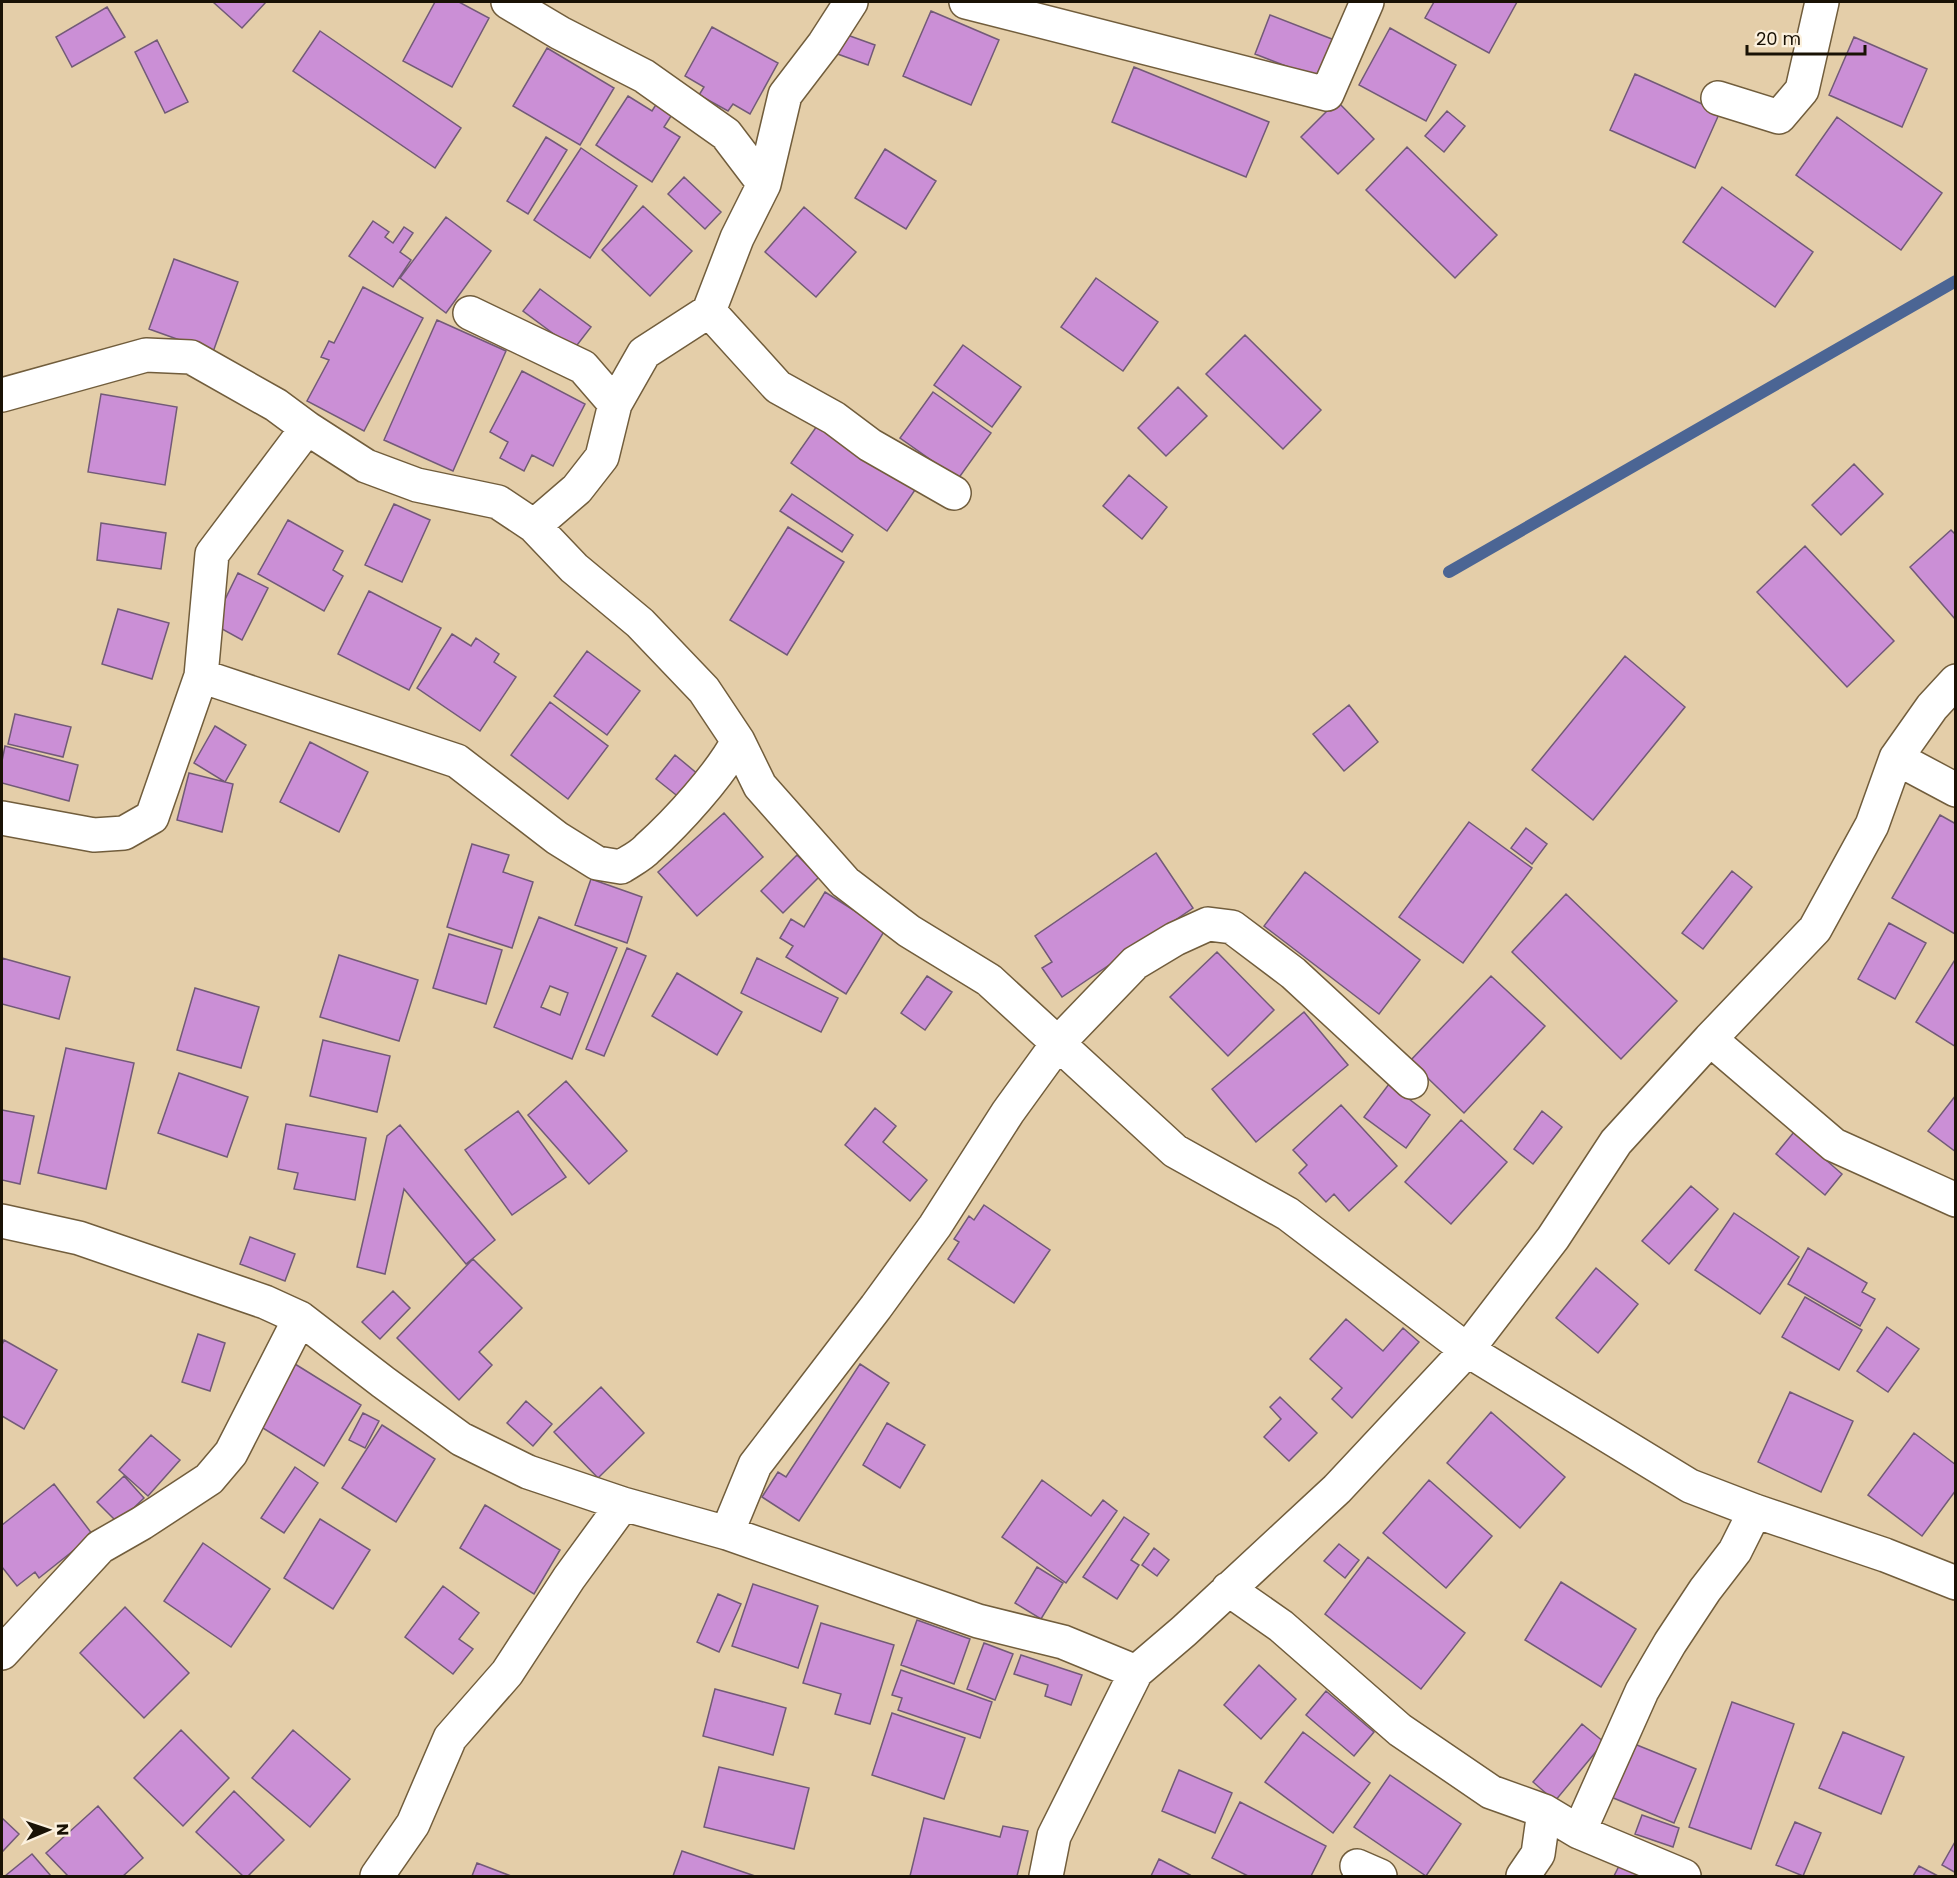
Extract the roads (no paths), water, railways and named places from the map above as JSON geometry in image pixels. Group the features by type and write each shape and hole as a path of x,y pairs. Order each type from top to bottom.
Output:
{"street":[{"path":"508,2 560,33 644,76 726,134 764,184"},
{"path":"534,526 577,489 602,457 615,404 644,353 709,311 737,238 764,184 785,95 824,44 851,2"},
{"path":"966,2 1327,94 1367,2"},
{"path":"1718,98 1779,117 1802,90 1822,2"},
{"path":"709,311 778,387 834,418 870,445 954,493"},
{"path":"470,313 584,367 615,404"},
{"path":"2,395 146,356 191,357 276,405 366,466 417,485 498,502 534,526 574,568 640,623 704,690 738,741 760,786 845,882 909,931 989,980 1175,1151 1288,1214 1467,1350 1690,1486 1755,1511 1885,1555 1956,1584"},
{"path":"2,818 94,835 124,833 152,817 201,676 212,554 307,428"},
{"path":"201,676 457,761 557,838 597,863 621,867 647,850 728,760 738,741"},
{"path":"1046,1876 1054,1836 1136,1672 1184,1631 1337,1489 1467,1350 1553,1238 1616,1142 1815,929 1872,825 1896,758 1932,707 1956,681"},
{"path":"1896,758 1956,790"},
{"path":"727,1533 755,1465 935,1226 1008,1112 1058,1043 1135,963 1175,939 1208,924 1232,927 1293,973 1411,1082"},
{"path":"1710,1039 1834,1145 1956,1200"},
{"path":"2,1221 79,1238 265,1302 300,1317 365,1369 461,1439 528,1472 622,1504 727,1533 978,1620 1063,1642 1136,1672"},
{"path":"2,1653 100,1547 142,1523 209,1479 231,1453 300,1317"},
{"path":"377,1876 413,1824 450,1738 507,1672 569,1578 622,1504"},
{"path":"1579,1832 1642,1692 1670,1643 1735,1551 1755,1511"},
{"path":"1228,1589 1281,1626 1400,1730 1491,1792 1544,1811 1579,1832 1684,1876"},
{"path":"1523,1876 1538,1854 1544,1811"}],"waterway":[{"path":"1449,572 1956,281"}]}
